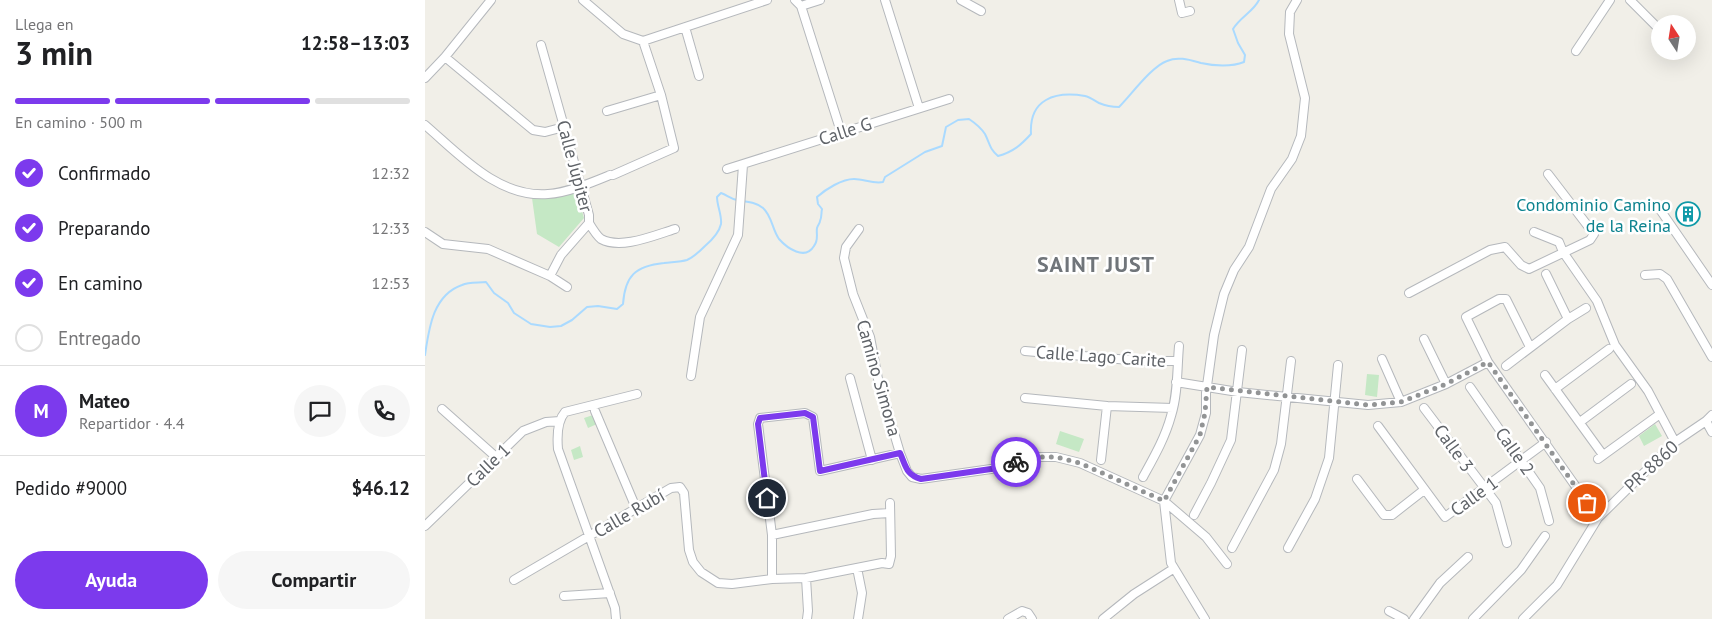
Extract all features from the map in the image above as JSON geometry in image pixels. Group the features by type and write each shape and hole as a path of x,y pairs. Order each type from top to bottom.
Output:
{"street":[{"path":"425,78 445,57 491,0"},
{"path":"583,0 623,34 643,41 767,0"},
{"path":"820,0 798,3 841,132"},
{"path":"885,0 919,108"},
{"path":"961,0 981,11"},
{"path":"1179,0 1182,13 1190,11"},
{"path":"1205,619 1173,569 1169,557 1164,501 1200,435 1205,413 1213,335 1224,294 1234,270 1249,247 1271,189 1292,159 1301,136 1305,98 1289,34 1290,12 1297,0"},
{"path":"1576,51 1611,0"},
{"path":"1630,0 1651,21"},
{"path":"685,27 699,76"},
{"path":"425,125 485,176 518,192 548,194 581,186 612,175 674,148 661,95 643,41"},
{"name":"Calle Júpiter","path":"541,45 589,216 589,224 561,255 550,276"},
{"path":"445,57 533,130 545,132 565,127"},
{"path":"607,111 661,95"},
{"name":"Calle G","path":"727,169 949,99"},
{"path":"691,376 700,317 738,235 743,165"},
{"path":"1409,293 1490,250 1505,247 1521,265 1529,269 1590,240 1594,234 1548,174"},
{"path":"1661,210 1712,286"},
{"path":"589,224 601,239 618,243 633,242 675,228"},
{"name":"Camino Simona","path":"859,229 846,247 844,258 853,294 871,337 878,380 900,453 907,471 912,476 921,479 998,468 1033,457 1056,457 1080,463 1164,501 1206,537 1227,564"},
{"path":"425,232 443,244 488,249 550,276 567,286"},
{"path":"1534,232 1559,242 1563,252 1597,301 1615,345 1648,391 1675,442"},
{"path":"1546,274 1568,319"},
{"path":"1645,275 1660,274 1667,279 1709,345 1712,357"},
{"path":"1530,347 1506,299 1499,299 1466,317 1488,362 1598,518"},
{"path":"1506,366 1568,319 1586,308"},
{"path":"1424,338 1446,384"},
{"path":"1143,477 1165,435 1173,408 1179,346"},
{"path":"1555,389 1609,349"},
{"path":"1193,515 1211,483 1231,440 1242,350"},
{"name":"Calle Lago Carite","path":"1025,351 1141,361 1177,361"},
{"path":"1381,359 1401,402"},
{"path":"1232,548 1274,470 1281,444 1291,361"},
{"path":"1176,382 1238,392 1368,405 1401,402 1446,384 1488,362"},
{"path":"1288,548 1315,499 1329,458 1339,365"},
{"path":"1545,375 1580,422 1600,457 1660,414"},
{"path":"850,378 872,460"},
{"path":"1580,422 1631,384"},
{"name":"Calle 2","path":"1470,388 1540,488 1549,520"},
{"path":"616,619 615,608 558,448 557,439 561,416 565,412 637,394"},
{"path":"1025,398 1107,406 1173,408"},
{"path":"1101,460 1107,406"},
{"name":"Calle 3","path":"1425,408 1496,503 1507,543"},
{"path":"442,409 496,457"},
{"path":"595,411 636,508"},
{"path":"890,503 891,556 889,564 806,578 773,579 772,535 758,424 760,418 805,413 813,417 820,471 900,453"},
{"name":"PR-8860","path":"1523,619 1557,585 1598,518 1675,442 1712,415"},
{"name":"Calle 1","path":"425,526 523,431 546,422 560,421"},
{"path":"1706,421 1712,432"},
{"name":"Calle 1","path":"1378,426 1445,517 1546,442"},
{"path":"1357,479 1384,515 1392,515 1424,490"},
{"name":"Calle Rubí","path":"514,580 671,488 680,487 685,493 689,550 693,562 701,572 718,583 732,584 773,579"},
{"path":"772,535 873,514 890,513"},
{"path":"1473,619 1521,570 1545,536"},
{"path":"1414,619 1440,583 1468,557"},
{"path":"857,568 862,593 859,619"},
{"path":"1103,619 1134,594 1173,569"},
{"path":"806,578 807,619"},
{"path":"564,596 610,593"},
{"path":"1389,611 1404,619"},
{"path":"1008,619 1022,612 1028,613 1032,619"}],"green space":[{"path":"576,191 584,218 559,247 537,234 532,198"},
{"path":"1367,374 1379,375 1377,397 1365,395"},
{"path":"593,415 597,424 588,428 584,418"},
{"path":"1655,424 1662,436 1644,446 1639,436"},
{"path":"1060,431 1084,439 1079,452 1056,444"},
{"path":"580,446 583,457 574,460 571,450"}],"waterway":[{"path":"742,201 751,202 763,208 779,239 796,252 806,252 816,242 817,228 820,223 822,209 818,204 817,197 834,185 849,179 883,182 885,177 925,152 942,146 946,127 958,120 969,119 978,126 998,156 1020,145 1031,134 1034,113 1039,105 1046,100 1064,95 1085,96 1104,105 1119,107 1148,75 1167,61 1180,59 1223,66 1244,62 1245,55 1233,29 1259,0"},
{"path":"425,355 428,334 434,314 439,304 452,290 465,284 486,282 494,293 508,303 514,313 531,324 550,327 561,326 572,320 587,307 598,306 617,309 623,304 626,286 633,274 654,264 687,260 697,254 713,239 721,224 717,197 721,193 737,200"}],"way so far":[{"path":"1016,462 1033,457 1056,457 1080,463 1164,501 1200,435 1205,413 1207,387 1238,392 1368,405 1401,402 1446,384 1488,362 1587,503"}],"place":[{"name":"Condominio Camino de la Reina","path":"1688,214"}],"district":[{"name":"SAINT JUST","path":"1096,264"}],"route":[{"path":"767,498 758,424 760,418 805,413 813,417 820,471 900,453 907,471 912,476 921,479 998,468 1016,462"}]}
